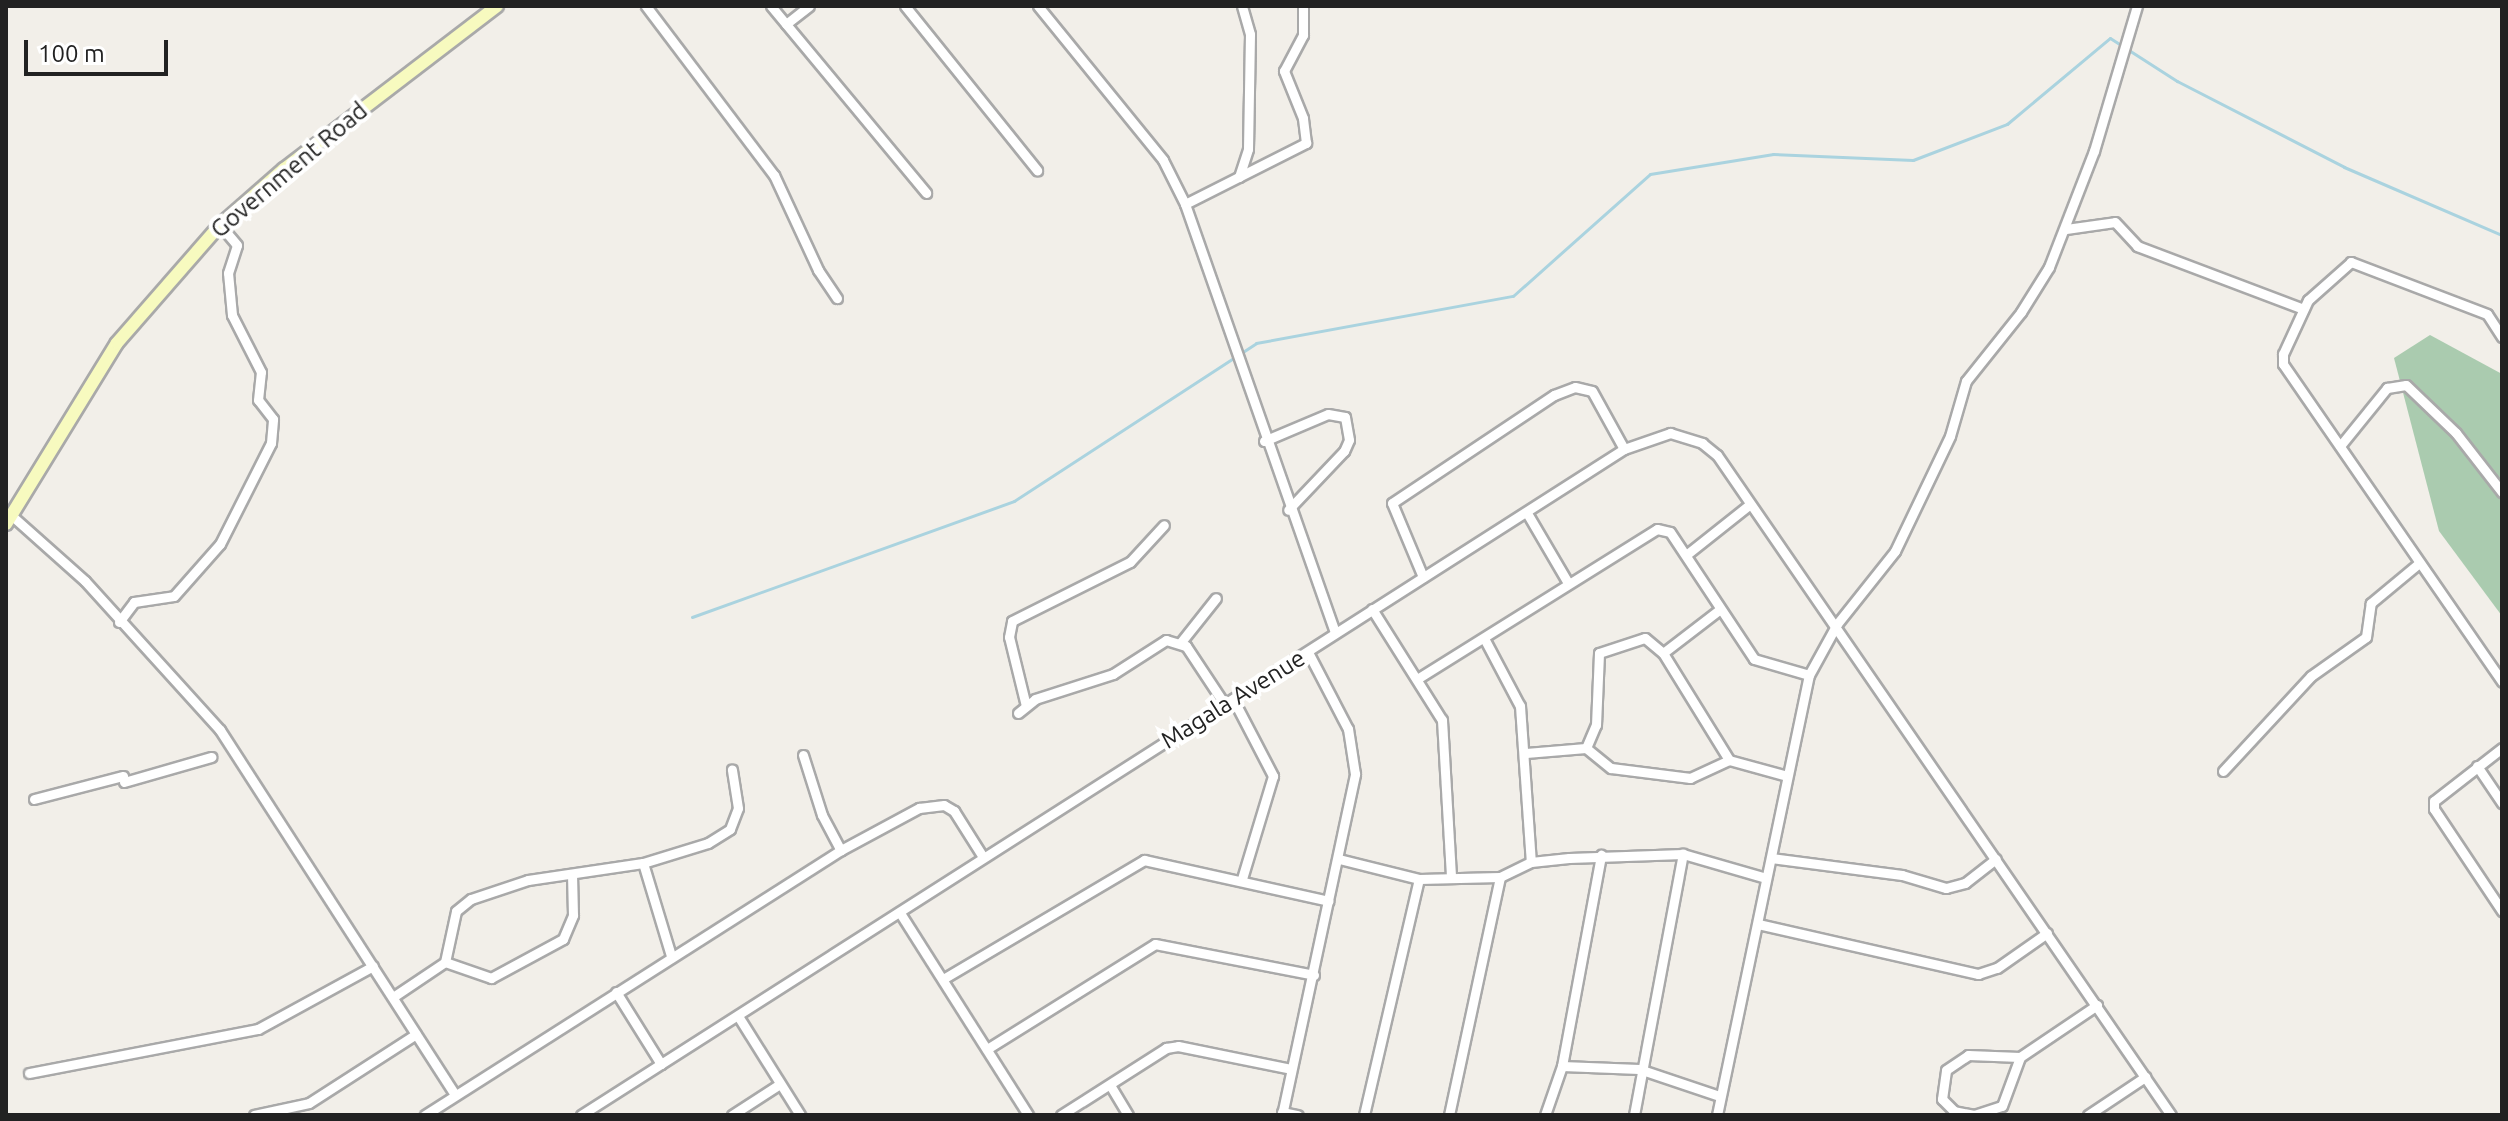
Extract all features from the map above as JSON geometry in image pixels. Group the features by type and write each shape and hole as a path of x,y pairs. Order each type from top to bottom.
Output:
{"street":[{"name":"Government Road","path":"10,511 117,343 220,225 284,169 497,6"},
{"path":"646,6 774,175 818,270 837,298"},
{"path":"771,6 926,193"},
{"path":"786,24 809,6"},
{"path":"905,6 1037,170"},
{"path":"1038,6 1163,160 1185,204 1288,510 1335,633"},
{"path":"1239,177 1248,149 1250,34 1242,6"},
{"path":"1185,204 1306,143 1303,118 1284,71 1303,35 1303,6"},
{"path":"1717,1115 1809,675 1837,624 1895,551 1950,436 1966,381 2021,312 2066,229 2120,70 2122,50 2137,6"},
{"path":"2066,229 2115,222 2137,246 2304,309"},
{"path":"119,622 134,602 174,596 220,544 271,443 273,419 258,400 261,372 232,315 228,273 237,245 220,225"},
{"path":"2502,337 2487,314 2358,262 2340,266 2304,309 2283,364 2502,682"},
{"path":"2340,446 2387,388 2406,385 2456,433 2502,492"},
{"path":"1423,577 1392,509 1395,499 1554,395 1575,387 1592,391 1624,449"},
{"path":"1264,441 1328,414 1345,417 1349,440 1344,451 1288,510"},
{"name":"Magala Avenue","path":"581,1115 1624,449 1670,433 1702,443 1717,455 1749,505 1837,624 2171,1115"},
{"path":"1686,555 1749,505"},
{"path":"10,511 85,581 119,622 176,677 220,730 455,1094"},
{"path":"1527,513 1568,583"},
{"path":"1164,525 1130,562 1012,621 1009,637 1022,709 1113,674 1153,645 1181,642 1216,598"},
{"path":"1417,679 1485,640 1568,583 1657,529 1670,532 1754,659 1809,675"},
{"path":"2223,771 2311,676 2366,637 2371,603 2418,564"},
{"path":"1372,609 1417,679 1446,736 1451,878"},
{"path":"1663,653 1719,610"},
{"path":"1586,748 1596,725 1599,653 1638,637 1663,653 1729,760"},
{"path":"1485,640 1517,694 1526,753 1531,862"},
{"path":"1181,642 1229,702 1273,776 1242,879"},
{"path":"1298,1115 1282,1114 1355,774 1354,748 1338,704 1308,652"},
{"path":"1526,753 1586,748 1611,768 1690,778 1729,760 1787,776"},
{"path":"2502,748 2440,794 2434,809 2502,911"},
{"path":"803,755 819,807 841,850"},
{"path":"34,799 211,757"},
{"path":"2477,766 2502,803"},
{"path":"393,997 445,962 456,911 471,899 514,883 643,863 708,843 730,829 738,808 732,769"},
{"path":"425,1115 841,850 919,808 944,805 954,811 983,857"},
{"path":"1339,859 1419,879 1500,877 1531,862 1601,855 1683,854 1766,878"},
{"path":"1634,1115 1639,1069 1683,854"},
{"path":"1545,1115 1562,1066 1601,855"},
{"path":"1771,858 1902,875 1946,888 1965,883 1996,859"},
{"path":"943,979 1144,860 1242,879 1329,901"},
{"path":"643,863 671,956"},
{"path":"445,962 491,978 563,939 573,915 572,875"},
{"path":"1449,1115 1500,877"},
{"path":"1364,1115 1419,879"},
{"path":"900,913 1028,1115"},
{"path":"1758,924 1978,974 1997,968 2047,933"},
{"path":"987,1049 1155,944 1314,975"},
{"path":"29,1073 258,1029 373,966"},
{"path":"616,992 661,1064"},
{"path":"2020,1057 1968,1055 1946,1070 1942,1099 1954,1111 1974,1115 2002,1106 2020,1057 2097,1005"},
{"path":"738,1016 800,1115"},
{"path":"254,1115 309,1103 416,1034"},
{"path":"1061,1115 1178,1046 1291,1069"},
{"path":"1562,1066 1639,1069 1719,1096"},
{"path":"2088,1115 2145,1077"},
{"path":"732,1115 780,1084"},
{"path":"1110,1085 1128,1115"}],"green space":[{"path":"2430,335 2502,374 2502,616 2439,531 2394,358"}],"waterway":[{"path":"692,617 1014,501 1256,343 1513,296 1650,174 1773,154 1913,160 2007,124 2110,38 2177,81 2344,167 2502,235"}]}
